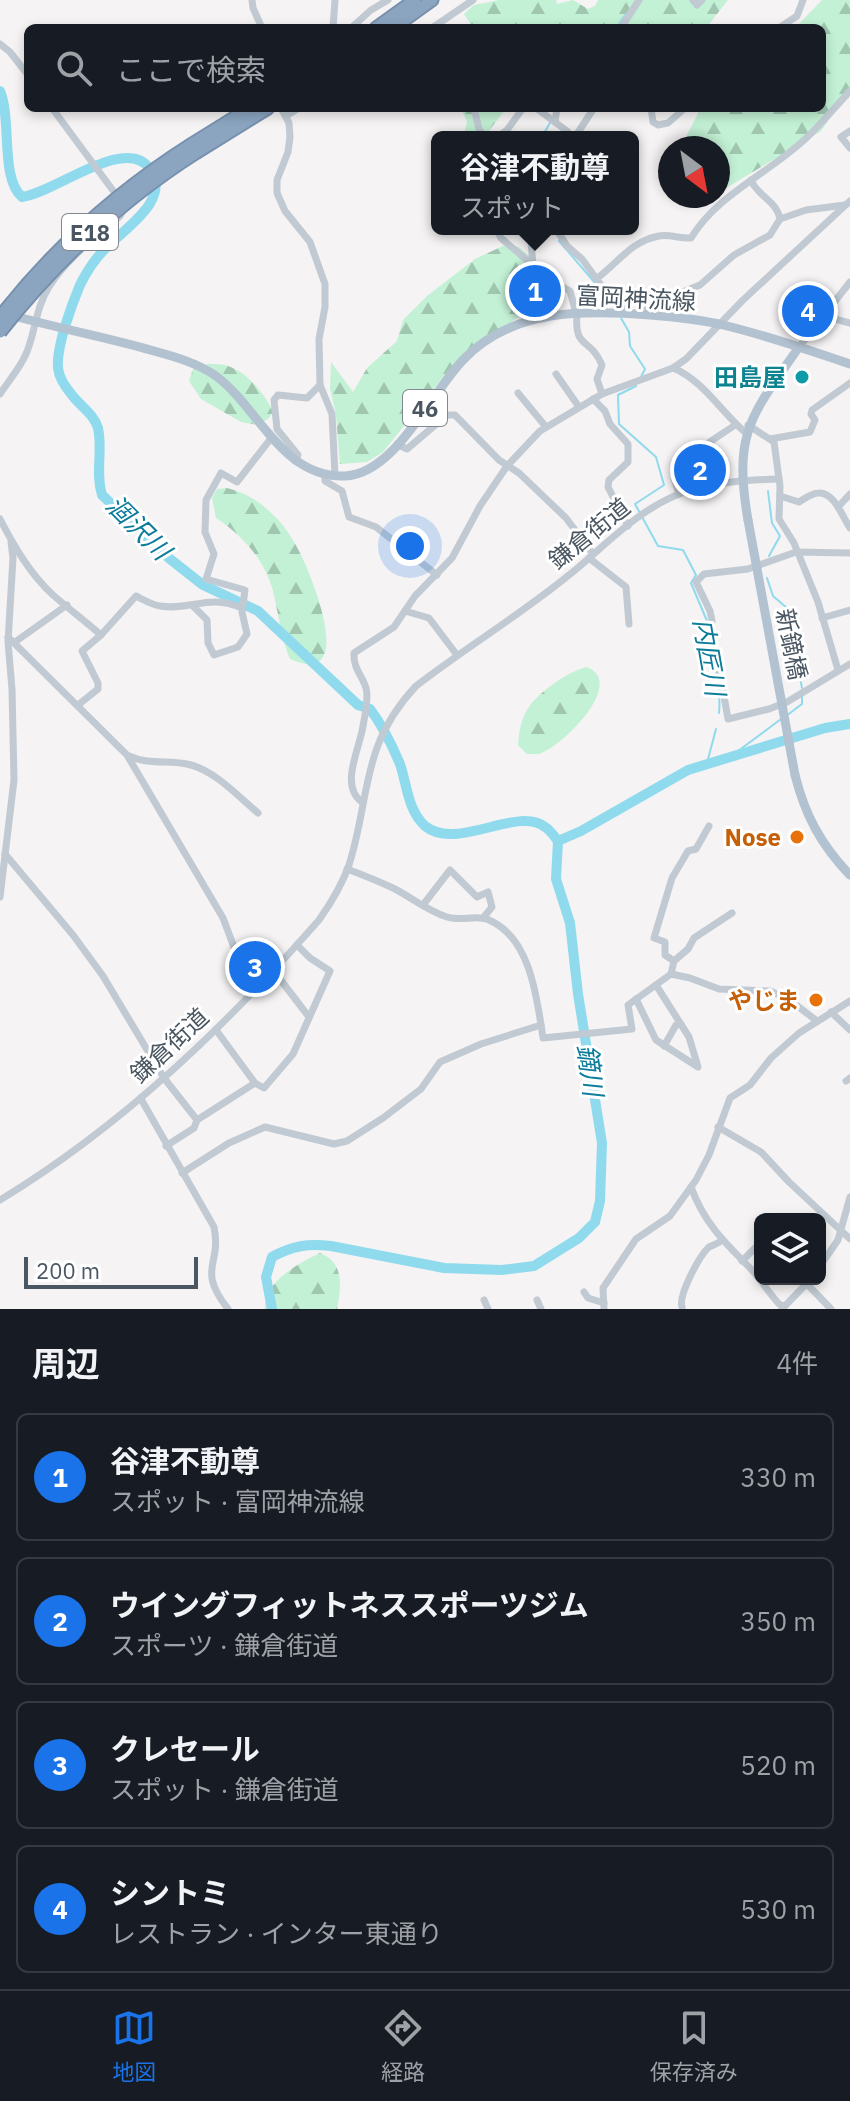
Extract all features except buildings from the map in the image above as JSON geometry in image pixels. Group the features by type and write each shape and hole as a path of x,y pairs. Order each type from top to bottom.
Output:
{"highway":[{"path":"374,18 415,0"},
{"path":"399,24 432,0"},
{"name":"E18","path":"0,332 39,284 84,237 136,193 244,112"},
{"name":"E18","path":"0,314 99,211 141,178 261,112"}],"main road":[{"name":"富岡神流線","path":"330,475 356,474 376,465 475,349 501,331 538,317 628,313 721,324 850,364"},
{"path":"0,314 128,343 200,366 226,384 295,461 330,475"},
{"path":"747,429 763,399 799,347"},
{"name":"新鏑橋","path":"747,429 741,459 741,481 795,775 807,816 817,835 827,851 850,875"}],"street":[{"path":"252,0 260,24"},
{"path":"333,24 335,0"},
{"path":"374,18 388,0"},
{"path":"438,24 473,0"},
{"path":"624,24 639,0"},
{"path":"693,0 697,5 702,0"},
{"path":"785,24 797,16 803,0"},
{"path":"443,21 447,24"},
{"path":"0,44 24,70"},
{"path":"596,279 633,246 657,236 691,238 713,210 803,141 850,91"},
{"path":"0,394 24,358 44,295 60,271 124,209 55,112"},
{"path":"284,112 290,137 276,186 285,211 310,242 325,284 325,307 319,339 320,385 332,414 330,475 325,481 342,491 349,517 376,527 437,575"},
{"path":"506,131 520,112"},
{"path":"541,112 567,131"},
{"path":"555,122 556,112"},
{"path":"577,131 591,112"},
{"path":"652,112 653,122 658,125 668,123 680,112"},
{"path":"850,131 841,137 850,148"},
{"path":"751,180 757,192 777,208 780,219"},
{"path":"641,314 648,306 700,285 734,255 770,235 780,219 806,210 848,203"},
{"path":"362,802 355,797 350,784 363,726 367,690 354,663 354,653 394,627 415,596 437,575 461,544 480,506 523,447 546,427 602,394 673,368 848,203"},
{"path":"499,235 550,280 570,291 577,334 596,352 602,365 597,379 602,394"},
{"path":"530,235 533,266"},
{"path":"560,235 628,313"},
{"path":"799,347 850,282"},
{"path":"827,312 835,319 850,323"},
{"path":"673,368 701,387 735,425 770,439 777,449 779,519 794,543 818,602 838,670"},
{"path":"556,374 579,407"},
{"path":"770,439 810,432 815,420 812,410 850,383"},
{"path":"295,461 298,455 277,429 274,400 278,395 307,398 320,385"},
{"path":"518,393 546,427"},
{"path":"593,399 628,444 628,462 609,480 608,487 628,526"},
{"path":"397,444 407,449 447,415 455,415 566,518 591,556 626,587 629,624"},
{"path":"679,494 675,481 681,468 692,456 735,425"},
{"path":"192,605 207,620 208,643 214,655 238,647 247,634 242,608 245,590 206,579 214,554 205,532 206,500 221,473 237,482 272,437"},
{"name":"鎌倉街道","path":"0,1200 61,1161 141,1099 216,1030 297,945 332,902 347,869 374,752 400,703 416,686 568,576 628,526 679,494 741,481 779,479"},
{"path":"780,496 799,502 818,493 826,495 838,507 850,528"},
{"path":"838,507 850,494"},
{"path":"0,519 11,542 43,584 101,635"},
{"path":"0,897 14,780 8,640 13,558 11,542"},
{"path":"850,553 796,552 748,569 704,574 696,582 710,611 712,621 709,635 717,656 728,719 769,709 850,664"},
{"path":"78,705 98,689 82,651 136,596 156,606 192,605 209,600 242,608"},
{"path":"8,640 67,605"},
{"path":"822,618 850,610"},
{"path":"405,611 429,618 457,655"},
{"path":"8,640 127,755 223,918 251,992"},
{"path":"127,755 148,763 174,762 201,768 258,813"},
{"path":"674,961 665,955 665,942 654,938 672,878 688,851 696,849 709,826"},
{"path":"5,854 103,976 164,1078 197,1120"},
{"path":"347,869 394,888 455,919 483,918 500,927 526,959 533,978 543,1038 632,1029 627,1008 671,974 674,961 688,949 694,938 732,913"},
{"path":"423,905 450,870 477,897 488,892 492,907 483,918"},
{"path":"216,1030 255,1083 264,1088 293,1054 330,971 297,945"},
{"path":"273,970 309,1017"},
{"path":"671,974 719,989 770,991 787,998 817,1021"},
{"path":"636,999 656,1040 698,1067 689,1037 656,985"},
{"path":"584,1292 588,1298 604,1306 603,1288 636,1239 670,1216 691,1187 709,1155 730,1098 750,1085 771,1058 817,1021 850,1001"},
{"path":"831,1012 850,1030"},
{"path":"664,1046 676,1025 681,1024"},
{"path":"182,1173 229,1143 265,1127 334,1144 347,1141 421,1089 440,1062 481,1044 541,1025"},
{"path":"166,1146 194,1128 197,1120 255,1083"},
{"path":"141,1099 214,1227 216,1237 210,1274 212,1286 228,1309"},
{"path":"718,1127 761,1152 850,1239"},
{"path":"691,1187 696,1202 721,1241 783,1308 805,1285"},
{"path":"826,1257 838,1240 850,1197"},
{"path":"682,1307 680,1298 694,1271 710,1247 721,1241"},
{"path":"742,1261 754,1249"},
{"path":"812,1285 831,1309"},
{"path":"484,1300 488,1309"},
{"path":"537,1300 541,1309"}],"green space":[{"path":"499,0 556,0 557,4 573,0 588,9 595,6 598,0 728,0 709,24 470,24 464,14 474,5"},
{"path":"822,0 850,0 850,89 821,131 730,186 730,136 686,136 699,112 826,112 826,24 799,24"},
{"path":"463,112 503,112 489,131 465,131 467,122"},
{"path":"507,244 519,247 529,256 535,274 527,310 448,371 383,452 367,462 340,464 336,415 330,389 331,362 353,392 367,368 397,341 403,320 427,296 475,259"},
{"path":"208,364 228,366 248,378 273,412 268,419 257,425 241,422 201,399 189,381 193,369"},
{"path":"227,488 250,497 283,525 305,563 325,625 326,644 322,658 311,664 290,659 273,591 264,569 243,540 216,518 212,498 217,489"},
{"path":"587,667 597,675 600,686 587,714 549,749 539,754 527,754 518,745 522,720 529,707 555,682"},
{"path":"320,1253 328,1257 337,1269 340,1284 337,1309 265,1309 266,1299 276,1282"}],"waterway":[{"name":"内匠川","path":"619,24 626,14"},
{"name":"涸沢川","path":"0,91 11,176 22,197 89,168 125,158 139,160 150,169 155,180 155,191 144,211 92,264 77,293 59,349 61,379 98,428 102,495 170,559 203,585 258,611 358,705 370,709 394,750 411,805 425,826 438,833 453,834 519,821 533,822 547,828 558,841"},
{"name":"内匠川","path":"545,131 551,121"},
{"name":"内匠川","path":"559,241 596,284"},
{"name":"内匠川","path":"603,292 617,309"},
{"name":"内匠川","path":"621,318 629,332 630,346 645,369 641,377"},
{"name":"内匠川","path":"636,386 618,395 619,424 656,457 664,485 635,504 658,546 683,550 696,575 691,583 707,621 704,642 717,676 719,713"},
{"path":"768,491 772,523 780,536 769,556"},
{"path":"767,578 773,596 787,608 802,688"},
{"path":"786,716 802,704 802,694"},
{"path":"734,754 781,719"},
{"name":"鏑川","path":"558,841 688,770 825,728 850,724"},
{"name":"内匠川","path":"707,763 716,729"},
{"name":"鏑川","path":"272,1309 266,1277 272,1257 293,1248 331,1246 444,1268 502,1270 534,1266 579,1238 595,1222 600,1201 602,1143 570,923 556,879 558,841"}],"place":[{"name":"谷津不動尊","path":"535,291"},
{"name":"シントミ","path":"808,311"},
{"name":"田島屋","path":"802,377"},
{"name":"ウイングフィットネススポーツジム","path":"700,470"},
{"name":"Nose","path":"797,837"},
{"name":"クレセール","path":"255,967"},
{"name":"やじま","path":"816,1000"}]}
